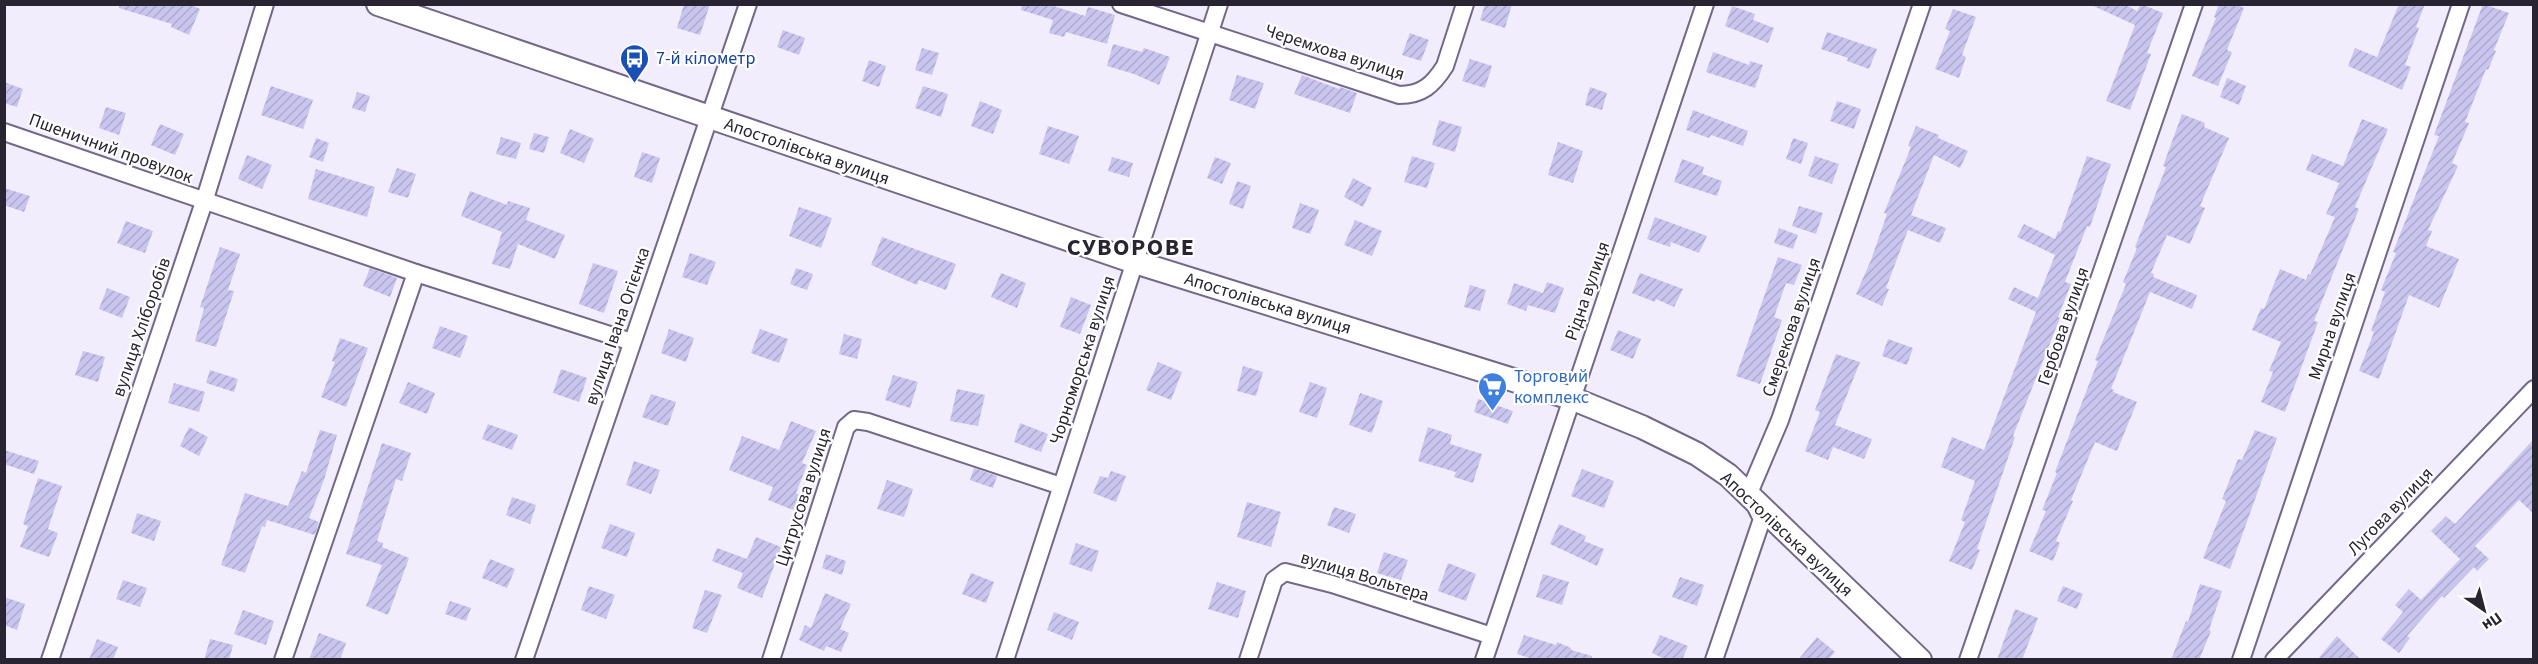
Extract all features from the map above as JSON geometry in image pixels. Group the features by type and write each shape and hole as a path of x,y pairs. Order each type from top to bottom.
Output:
{"street":[{"name":"вулиця Хліборобів","path":"50,660 204,202 265,4"},
{"name":"Апостолівська вулиця","path":"378,4 1135,262 1571,398 1642,427 1697,454 1728,475 1920,660"},
{"name":"вулиця Івана Огієнка","path":"524,660 748,4"},
{"path":"1121,4 1210,32"},
{"name":"Чорноморська вулиця","path":"1005,660 1219,4"},
{"name":"Черемхова вулиця","path":"1210,32 1378,89 1408,95 1426,89 1445,66 1466,4"},
{"name":"Рідна вулиця","path":"1484,660 1705,4"},
{"name":"Смерекова вулиця","path":"1749,493 1780,420 1922,4"},
{"name":"Гербова вулиця","path":"1968,660 2194,4"},
{"name":"Мирна вулиця","path":"2241,660 2461,4"},
{"name":"Пшеничний провулок","path":"4,132 416,273 632,342"},
{"path":"283,660 416,273"},
{"name":"Лугова вулиця","path":"2274,660 2534,388"},
{"name":"Цитрусова вулиця","path":"771,660 846,427 854,420 868,422 1061,486"},
{"path":"1714,660 1762,519 1749,493"},
{"name":"вулиця Вольтера","path":"1248,660 1274,580 1285,572 1492,636"}],"building":[{"path":"120,4 189,4 200,9 189,35 171,27 172,24 119,8"},
{"path":"684,4 710,4 700,35 677,28"},
{"path":"1022,4 1047,4 1085,16 1088,7 1115,15 1107,44 1066,32 1064,37 1049,33 1053,20 1021,10"},
{"path":"1485,4 1512,4 1505,28 1480,20"},
{"path":"2089,4 2124,4 2137,11 2141,4 2163,13 2147,53 2151,54 2130,110 2106,101 2135,25"},
{"path":"2219,4 2235,4 2244,8 2227,50 2232,52 2218,86 2192,76 2216,18 2214,17"},
{"path":"2399,4 2425,4 2405,65 2411,67 2402,90 2348,66 2355,48 2377,57"},
{"path":"2483,4 2509,13 2494,50 2496,51 2488,70 2486,69 2465,122 2469,123 2452,163 2458,166 2428,230 2432,231 2426,246 2459,259 2439,308 2409,295 2379,379 2359,371 2374,332 2371,331 2385,292 2381,290 2396,253 2393,252 2439,136 2434,135"},
{"path":"1732,6 1755,14 1753,20 1774,28 1768,43 1725,26"},
{"path":"1953,9 1976,17 1962,55 1966,57 1959,78 1935,69 1950,31 1945,29"},
{"path":"783,30 805,38 799,55 777,47"},
{"path":"1827,32 1877,49 1869,69 1847,61 1848,58 1821,49"},
{"path":"1410,33 1429,40 1421,61 1402,55"},
{"path":"1113,44 1142,52 1144,48 1170,57 1159,85 1107,66"},
{"path":"922,48 939,53 932,75 915,70"},
{"path":"1713,52 1749,65 1750,61 1763,65 1755,88 1706,72"},
{"path":"1470,59 1492,66 1485,88 1462,81"},
{"path":"869,60 886,66 879,87 862,81"},
{"path":"1237,75 1264,83 1255,109 1229,100"},
{"path":"1302,75 1357,93 1350,113 1294,94"},
{"path":"2227,78 2246,86 2239,105 2220,97"},
{"path":"4,82 23,89 17,107 4,103"},
{"path":"271,86 313,100 303,129 261,115"},
{"path":"923,86 948,94 941,117 915,108"},
{"path":"1590,87 1607,93 1602,110 1585,105"},
{"path":"357,92 370,96 365,112 352,108"},
{"path":"980,101 1002,110 993,134 971,126"},
{"path":"1837,101 1861,109 1854,129 1830,121"},
{"path":"106,107 126,113 119,135 99,128"},
{"path":"1693,110 1748,131 1743,146 1711,135 1709,138 1686,130"},
{"path":"2182,114 2205,123 2204,127 2229,138 2200,206 2205,208 2190,244 2167,235 2151,273 2154,274 2153,277 2197,295 2192,309 2150,292 2111,389 2137,402 2117,451 2095,442 2056,541 2060,543 2053,561 2029,551 2046,511 2042,510 2057,473 2055,472 2098,361 2095,360 2126,284 2123,282 2166,167 2163,166"},
{"path":"2362,119 2388,129 2355,207 2359,209 2314,321 2318,322 2285,412 2261,402 2273,372 2269,371 2281,342 2252,330 2261,308 2264,309 2280,269 2306,280 2308,274 2310,275 2335,217 2326,214 2339,183 2306,170 2312,154 2343,166"},
{"path":"1439,120 1462,127 1455,152 1432,145"},
{"path":"160,124 184,134 175,155 151,145"},
{"path":"1048,126 1079,136 1069,164 1039,154"},
{"path":"1916,126 1939,135 1938,138 1968,151 1960,168 1934,155 1911,215 1946,228 1940,243 1908,230 1886,288 1889,289 1882,306 1856,294 1871,260 1887,214 1884,213 1911,147 1908,146"},
{"path":"570,129 594,139 584,163 560,153"},
{"path":"534,133 549,137 544,153 529,149"},
{"path":"501,137 521,143 516,159 496,154"},
{"path":"316,138 329,143 323,162 309,157"},
{"path":"1793,138 1808,143 1801,164 1786,159"},
{"path":"1558,142 1583,151 1573,183 1548,175"},
{"path":"642,152 660,158 652,183 634,177"},
{"path":"247,155 272,165 262,189 238,179"},
{"path":"1412,156 1435,163 1427,188 1404,182"},
{"path":"1815,156 1839,164 1832,184 1808,176"},
{"path":"2087,156 2111,164 2090,227 2087,226 2065,282 2071,284 2058,317 2060,318 2013,436 2015,437 1972,570 1949,561 1965,522 1961,520 1975,481 1941,467 1952,437 1984,450 2036,312 2008,299 2014,287 2038,298 2055,255 2017,237 2024,224 2055,239 2058,231 2060,232"},
{"path":"1112,157 1133,163 1129,177 1108,171"},
{"path":"1215,157 1231,163 1222,184 1207,178"},
{"path":"1682,159 1704,167 1702,174 1722,181 1717,196 1674,182"},
{"path":"397,168 416,174 408,198 388,192"},
{"path":"316,169 375,187 367,217 308,199"},
{"path":"1353,178 1372,188 1363,207 1344,197"},
{"path":"1237,181 1251,186 1243,209 1229,204"},
{"path":"4,188 30,196 24,212 4,205"},
{"path":"470,191 507,205 508,201 530,208 526,220 565,235 555,259 518,244 510,269 492,264 502,232 461,216"},
{"path":"1300,203 1319,210 1310,234 1292,228"},
{"path":"1799,206 1823,213 1816,234 1792,226"},
{"path":"799,207 832,218 821,248 789,236"},
{"path":"1655,217 1707,236 1699,253 1671,242 1670,247 1647,239"},
{"path":"1355,220 1382,231 1372,256 1344,245"},
{"path":"126,221 153,231 145,253 117,243"},
{"path":"1779,228 1798,235 1793,249 1774,243"},
{"path":"882,237 956,264 946,290 919,280 917,285 871,265"},
{"path":"220,247 240,254 228,290 234,291 216,347 195,341 204,308 200,307"},
{"path":"690,253 716,262 707,285 682,277"},
{"path":"1778,257 1802,265 1794,285 1786,283 1774,317 1782,320 1760,384 1736,376"},
{"path":"593,263 618,271 604,313 579,304"},
{"path":"370,268 397,278 390,297 363,286"},
{"path":"796,268 813,274 807,290 790,284"},
{"path":"1001,273 1026,283 1017,308 991,297"},
{"path":"1640,273 1683,289 1674,307 1656,299 1655,302 1632,293"},
{"path":"1547,282 1564,288 1555,313 1528,305 1526,311 1507,304 1514,283 1543,293"},
{"path":"1470,285 1486,290 1480,311 1464,307"},
{"path":"107,288 130,297 122,318 99,309"},
{"path":"1071,297 1091,305 1080,334 1060,327"},
{"path":"440,326 468,336 460,358 432,348"},
{"path":"669,329 694,338 686,362 661,353"},
{"path":"760,329 788,339 779,363 751,353"},
{"path":"1618,330 1641,339 1633,359 1610,350"},
{"path":"844,334 862,339 857,359 839,354"},
{"path":"340,338 368,348 346,407 321,397 335,362 332,361"},
{"path":"1888,339 1913,348 1907,365 1882,356"},
{"path":"83,351 105,357 98,382 75,375"},
{"path":"1836,354 1860,362 1835,425 1872,439 1864,459 1833,447 1828,460 1805,451 1820,412 1815,410"},
{"path":"1158,362 1182,372 1171,400 1146,390"},
{"path":"1243,366 1263,372 1256,396 1237,391"},
{"path":"561,369 587,378 579,402 553,393"},
{"path":"210,370 238,379 234,392 206,383"},
{"path":"893,375 918,382 910,408 885,400"},
{"path":"408,382 435,393 427,414 399,403"},
{"path":"1310,382 1327,388 1317,418 1299,412"},
{"path":"174,383 205,392 199,412 168,403"},
{"path":"957,389 985,395 978,426 950,421"},
{"path":"1360,393 1383,401 1372,433 1349,425"},
{"path":"651,394 676,402 668,426 642,417"},
{"name":"Торговий комплекс","path":"1478,399 1513,411 1508,424 1474,412"},
{"path":"791,421 816,431 802,463 807,465 796,493 799,495 793,510 768,500 773,487 729,470 742,436 779,450"},
{"path":"1020,423 1048,434 1041,452 1014,442"},
{"path":"488,424 518,435 512,450 482,439"},
{"path":"189,427 208,437 199,456 180,446"},
{"path":"1428,427 1452,435 1450,444 1482,454 1473,483 1454,477 1456,472 1418,461"},
{"path":"320,430 337,435 324,480 309,518 319,522 315,535 267,520 265,527 262,526 245,573 221,565 245,493 288,506 302,471 306,473"},
{"path":"2255,430 2277,438 2230,569 2203,558 2226,501 2222,499 2238,459 2242,460"},
{"path":"2534,439 2534,514 2519,500 2475,546 2489,559 2477,571 2474,567 2444,598 2442,596 2407,636 2410,638 2399,653 2381,639 2403,612 2395,605 2409,589 2421,600 2460,559 2431,531 2446,516 2455,524"},
{"path":"382,443 411,453 402,481 396,479 377,541 383,543 382,547 409,558 388,615 366,606 382,565 346,554"},
{"path":"4,450 39,461 34,474 4,464"},
{"path":"634,461 660,470 651,494 626,485"},
{"path":"974,468 997,476 993,488 970,480"},
{"path":"1582,469 1614,481 1604,508 1571,496"},
{"path":"1111,471 1126,476 1116,502 1093,493 1100,476 1108,478"},
{"path":"38,478 62,486 48,529 58,533 49,557 20,547 28,526 23,524"},
{"path":"887,480 913,489 904,517 877,509"},
{"path":"512,497 536,505 530,524 506,515"},
{"path":"1247,502 1281,512 1271,547 1237,537"},
{"path":"1334,507 1356,514 1349,533 1327,525"},
{"path":"137,513 161,521 154,541 131,533"},
{"path":"610,524 635,533 627,557 601,548"},
{"path":"1559,524 1586,536 1584,541 1604,549 1597,566 1550,544"},
{"path":"756,537 781,547 762,598 737,588 743,573 712,561 717,548 747,559"},
{"path":"1076,543 1099,551 1092,572 1069,564"},
{"path":"1384,552 1408,560 1401,580 1377,573"},
{"path":"826,554 846,561 842,575 822,568"},
{"path":"490,559 515,569 507,588 482,578"},
{"path":"1448,563 1476,574 1466,601 1438,591"},
{"path":"971,573 994,582 986,603 962,594"},
{"path":"1543,574 1569,582 1562,605 1536,597"},
{"path":"1680,577 1704,585 1697,606 1672,597"},
{"path":"123,580 147,588 140,607 116,599"},
{"path":"1217,582 1246,591 1238,618 1208,609"},
{"path":"2200,584 2222,591 2209,630 2211,631 2199,660 2171,660 2186,621 2188,622"},
{"path":"589,586 615,595 606,619 581,610"},
{"path":"2063,586 2083,594 2077,609 2057,601"},
{"path":"705,590 722,595 707,633 692,628"},
{"path":"825,593 851,604 840,629 849,633 841,652 826,646 824,651 799,640 805,625 811,628"},
{"path":"4,597 25,604 17,630 4,625"},
{"path":"450,601 471,608 466,621 445,614"},
{"path":"2015,609 2038,618 2022,660 1997,660"},
{"path":"243,610 274,621 266,645 234,634"},
{"path":"1054,612 1079,622 1072,640 1047,630"},
{"path":"319,633 346,643 340,660 309,660"},
{"path":"1524,635 1556,645 1557,642 1571,650 1592,656 1592,660 1536,660 1517,654"},
{"path":"1660,635 1688,646 1682,660 1667,660 1652,653"},
{"path":"2337,636 2361,660 2317,660"},
{"path":"1817,637 1835,652 1828,660 1798,660"},
{"path":"97,639 118,647 113,660 89,660"},
{"path":"210,639 233,645 229,660 204,660"}],"place":[{"name":"7-й кілометр","path":"635,84"},
{"name":"Торговий комплекс","path":"1493,412"}],"district":[{"name":"СУВОРОВЕ","path":"1131,247"}]}
